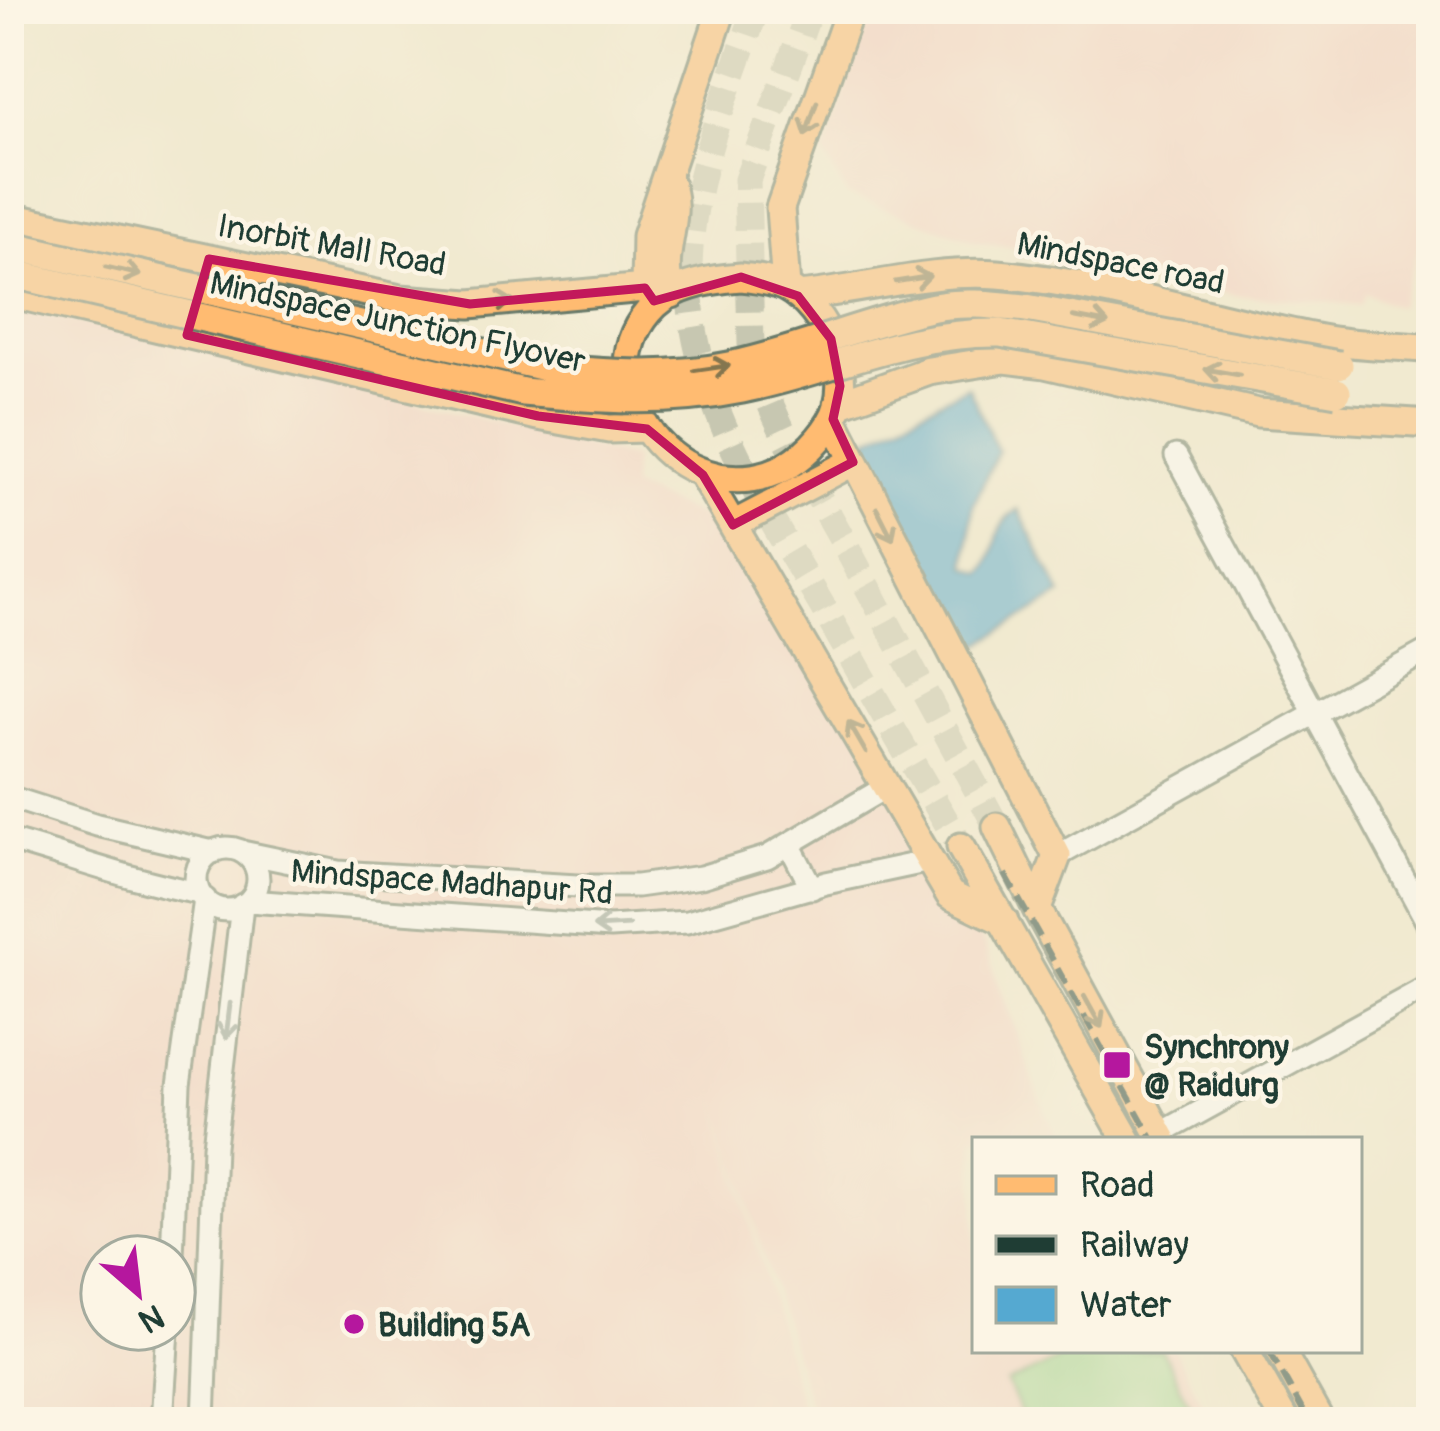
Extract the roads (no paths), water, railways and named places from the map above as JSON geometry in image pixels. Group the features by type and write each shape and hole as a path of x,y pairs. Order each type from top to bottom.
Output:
{"main road":[{"path":"722,9 668,178 676,196 658,295 631,350 630,382 646,428 670,456 703,475 754,479 800,458 836,411 928,371 1005,359 1258,412 1418,423"},
{"path":"792,292 780,208 850,9"},
{"name":"Inorbit Mall Road","path":"9,217 400,299 470,304 658,295"},
{"name":"Mindspace Junction Flyover","path":"9,245 554,369 642,373 724,368 937,307 973,303 1026,308 1338,379 1418,423"},
{"path":"187,335 209,259"},
{"name":"Mindspace Junction Flyover","path":"9,273 523,392 592,399 696,398 806,374 899,343 965,333 1000,333 1338,379 1401,346"},
{"name":"Mindspace road","path":"792,292 850,292 920,276 995,274 1091,286 1162,306 1328,340 1431,350"},
{"path":"658,295 709,280 741,277 792,292 817,315 831,339 840,386 836,411 853,462 1058,856 1037,909"},
{"path":"9,293 538,416 609,429 646,428"},
{"path":"733,525 853,462"},
{"path":"703,475 950,895 1004,921"},
{"path":"998,827 1037,909 1161,1137"},
{"path":"961,848 1125,1137"},
{"path":"1246,1353 1285,1422"},
{"path":"1282,1353 1320,1422"}],"street":[{"path":"1176,456 1431,929"},
{"path":"1058,856 1431,649"},
{"path":"9,797 97,825 213,852 227,848 338,872 637,886 711,874 766,857 886,787"},
{"path":"9,840 136,882 202,896 212,907 232,910 246,903 257,889 253,862 242,852"},
{"path":"789,844 812,888"},
{"path":"173,1233 179,1085 202,896 197,869 213,852"},
{"name":"Mindspace Madhapur Rd","path":"246,903 594,928 687,922 930,861"},
{"path":"711,874 727,911"},
{"path":"204,1422 214,1146 246,903"},
{"path":"1161,1137 1431,985"},
{"path":"162,1422 166,1353"}],"water":[{"path":"968,386 998,451 973,506 967,566 983,573 1003,524 1018,509 1062,595 977,646 902,521 867,439"}],"tunnel":[{"path":"756,9 695,205 689,274 702,364 716,407 755,490 961,847"},
{"path":"810,9 747,180 751,344 766,394 788,442 997,827"}],"railway":[{"path":"1005,874 1151,1137"},
{"path":"1271,1353 1309,1422"}],"place":[{"name":"Synchrony @ Raidurg","path":"1117,1065"},
{"name":"Building 5A","path":"354,1324"}]}
